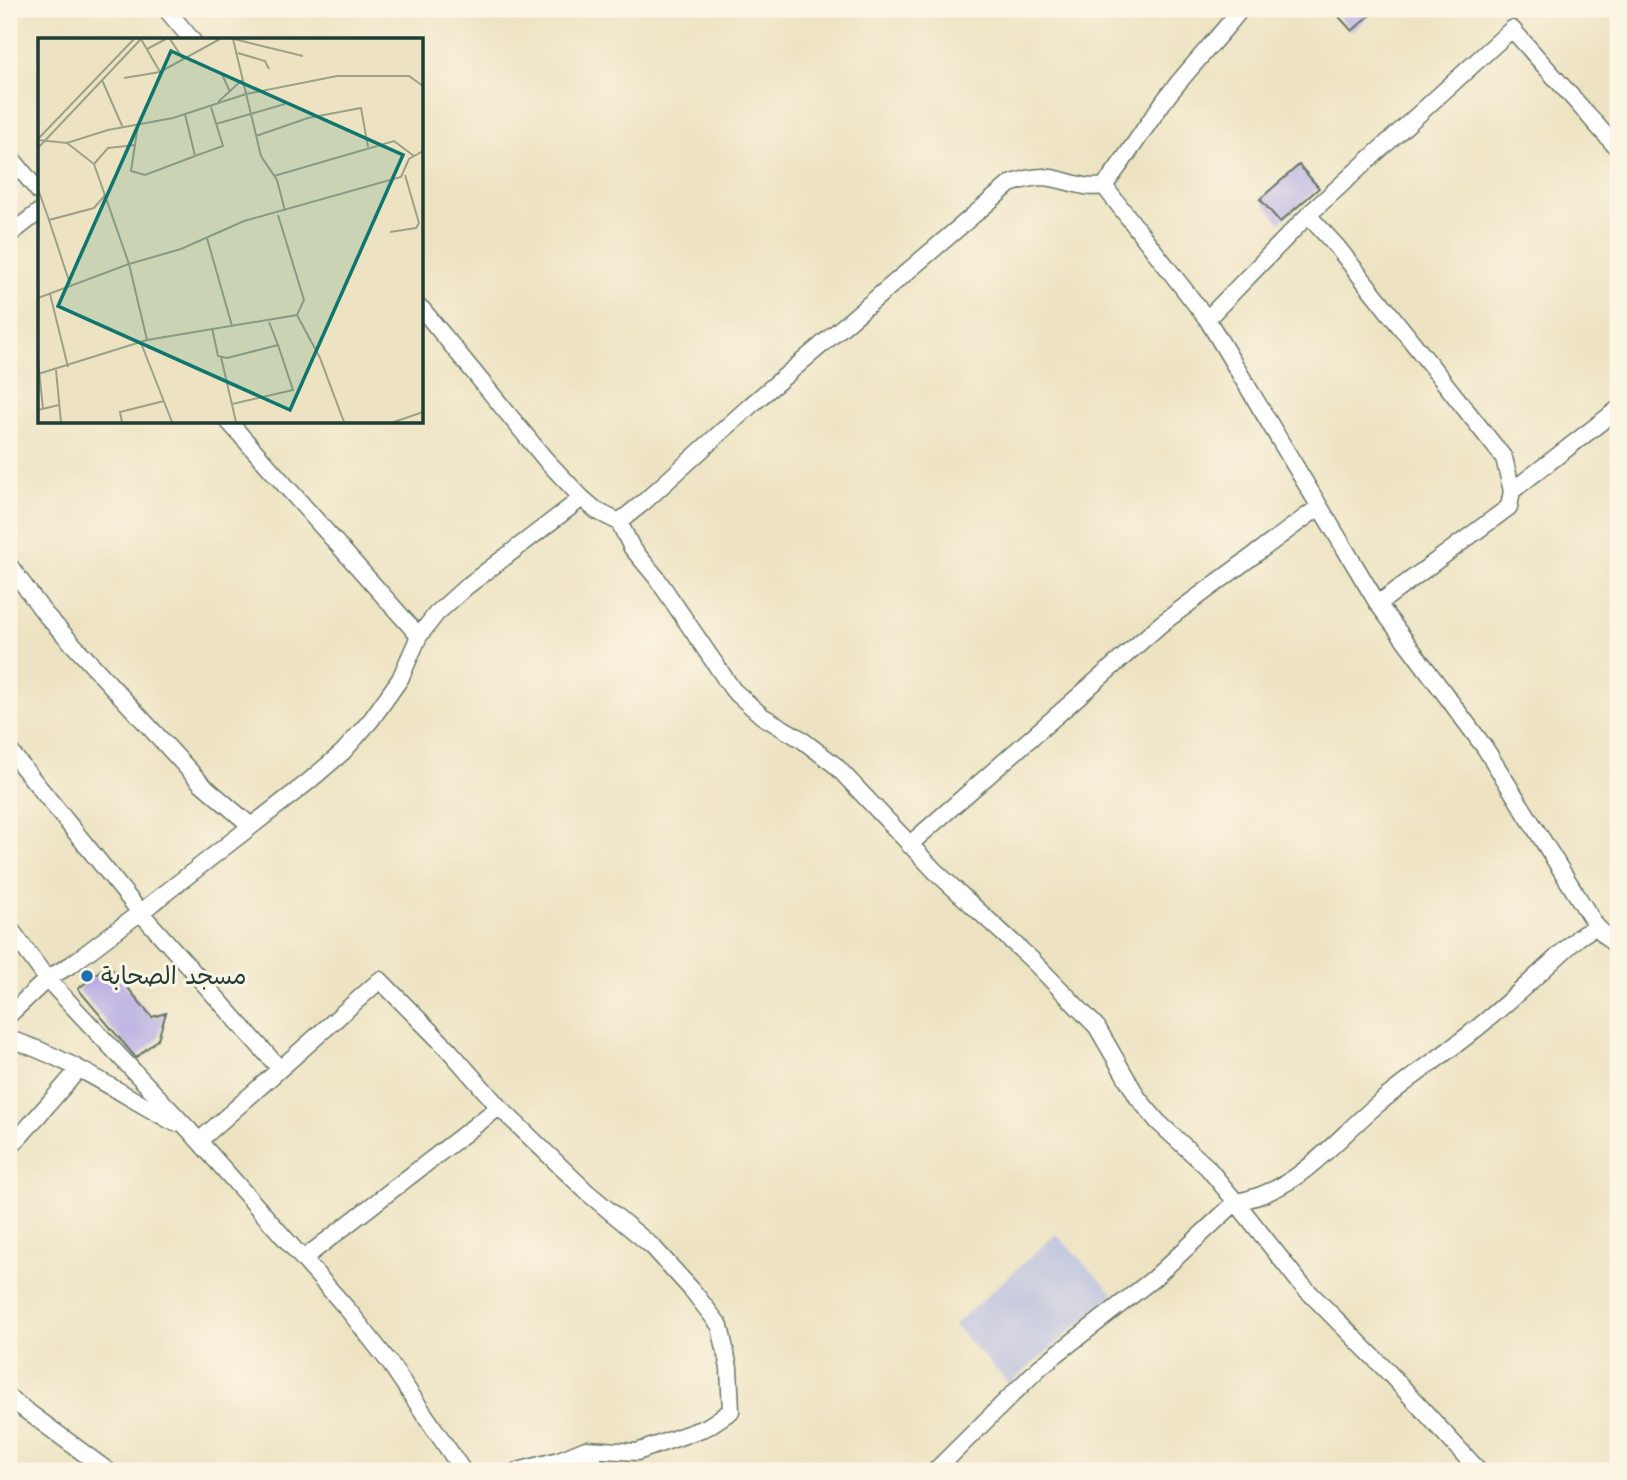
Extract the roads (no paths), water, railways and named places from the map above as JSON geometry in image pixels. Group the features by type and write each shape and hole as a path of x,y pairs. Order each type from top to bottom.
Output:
{"street":[{"path":"166,9 190,38"},
{"path":"619,522 751,405 1010,184 1043,177 1081,187 1104,186 1131,151 1148,122 1241,9"},
{"path":"1207,319 1308,215 1512,29 1618,149"},
{"path":"9,155 38,191"},
{"path":"1104,186 1207,319 1378,604 1485,748 1596,926 1618,948"},
{"path":"9,235 38,213"},
{"path":"1308,215 1338,248 1504,458 1512,491 1509,507 1378,604"},
{"path":"424,311 545,459 597,511 619,522 632,548 656,577 733,690 762,716 801,739 835,765 909,845 1032,960 1097,1027 1138,1098 1158,1122 1207,1167 1300,1283 1416,1401 1478,1471"},
{"path":"1512,491 1618,409"},
{"path":"231,424 419,636"},
{"path":"9,1015 47,979 140,912 343,752 371,720 400,679 419,636 436,614 466,587 582,498"},
{"path":"909,845 1161,624 1319,508"},
{"path":"9,565 45,614 201,783 251,826"},
{"path":"9,750 140,912 281,1069"},
{"path":"934,1471 1040,1367 1153,1279 1236,1202 1258,1198 1281,1187 1304,1171 1376,1106 1487,1020 1579,937 1596,926"},
{"path":"9,927 47,979 194,1136 349,1311 389,1362 463,1471"},
{"path":"194,1136 281,1069 380,980 499,1107 588,1193 653,1247 720,1326 729,1368 731,1411 708,1427 638,1452 586,1448 559,1460 518,1471"},
{"path":"9,1040 46,1053 79,1069 194,1136"},
{"path":"9,1149 79,1069"},
{"path":"303,1259 499,1107"},
{"path":"10,1404 108,1471"},
{"path":"586,1448 599,1471"}],"place":[{"name":"مسجد الصحابة","path":"87,976"}]}
